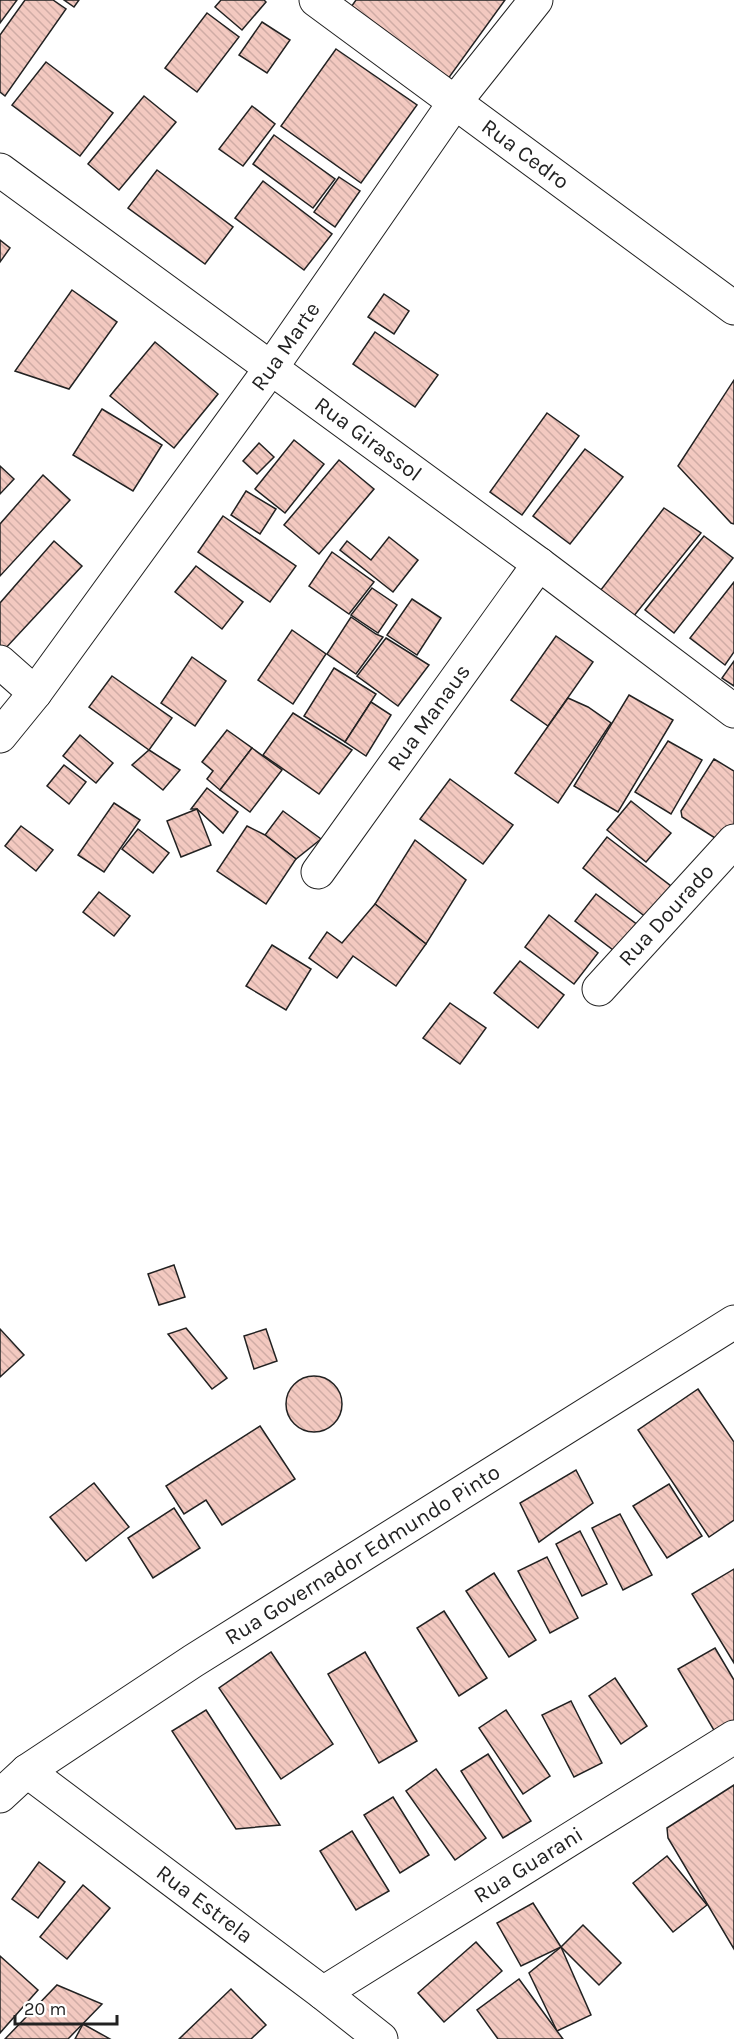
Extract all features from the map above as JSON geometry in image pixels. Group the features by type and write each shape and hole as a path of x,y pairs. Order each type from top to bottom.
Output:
{"street":[{"name":"Rua Cedro","path":"316,0 734,308"},
{"name":"Rua Marte","path":"0,736 35,693 271,368 455,102 536,0"},
{"name":"Rua Girassol","path":"0,170 539,564 734,711"},
{"name":"Rua Manaus","path":"318,872 539,564"},
{"path":"0,662 35,693"},
{"name":"Rua Dourado","path":"599,989 734,841"},
{"name":"Rua Governador Edmundo Pinto","path":"0,1796 27,1771 193,1661 734,1322"},
{"name":"Rua Guarani","path":"323,1993 734,1737"},
{"name":"Rua Estrela","path":"27,1771 381,2039"}],"building":[{"path":"0,0 17,0 0,23"},
{"path":"25,0 53,0 66,9 5,96 0,92 0,35"},
{"path":"64,0 79,0 74,7"},
{"path":"221,0 264,0 266,2 242,30 215,7"},
{"path":"356,0 505,0 445,83 351,7"},
{"path":"207,13 239,37 197,92 165,68"},
{"path":"262,22 290,40 267,73 239,55"},
{"path":"336,49 417,105 361,183 281,126"},
{"path":"46,62 113,113 80,156 12,105"},
{"path":"144,96 176,122 119,190 88,164"},
{"path":"252,106 275,124 243,166 219,149"},
{"path":"274,135 335,179 313,208 253,164"},
{"path":"157,170 233,227 205,264 128,208"},
{"path":"339,177 360,191 335,227 314,212"},
{"path":"263,181 332,234 304,270 235,218"},
{"path":"0,240 10,248 0,262"},
{"path":"72,290 117,322 69,389 15,371"},
{"path":"384,294 409,311 394,334 368,317"},
{"path":"375,332 438,375 415,407 353,364"},
{"path":"155,342 218,394 174,448 110,396"},
{"path":"734,380 734,524 678,466"},
{"path":"102,409 162,445 133,491 73,455"},
{"path":"547,413 579,436 522,515 490,492"},
{"path":"294,440 324,464 285,513 255,489"},
{"path":"259,443 274,457 257,474 243,461"},
{"path":"585,449 623,477 570,544 533,516"},
{"path":"339,460 374,489 319,554 284,525"},
{"path":"0,466 14,479 0,494"},
{"path":"43,475 70,500 0,576 0,524"},
{"path":"246,491 276,509 260,534 231,515"},
{"path":"664,508 701,533 633,617 600,591"},
{"path":"223,516 296,566 270,602 198,552"},
{"path":"704,536 733,558 674,633 645,610"},
{"path":"389,537 418,560 393,592 340,550 347,541 371,560"},
{"path":"54,541 82,566 3,651 0,648 0,603"},
{"path":"332,552 374,582 349,614 309,586"},
{"path":"196,566 243,602 222,629 175,592"},
{"path":"734,582 734,652 725,665 690,638"},
{"path":"372,588 397,605 378,633 351,615"},
{"path":"412,599 441,618 417,655 387,635"},
{"path":"351,617 383,637 356,674 327,654"},
{"path":"292,630 326,654 293,704 258,680"},
{"path":"556,636 593,662 548,726 511,700"},
{"path":"386,638 429,665 398,706 357,676"},
{"path":"192,657 226,681 195,726 161,703"},
{"path":"734,661 734,686 722,678"},
{"path":"334,668 376,694 345,742 304,716"},
{"path":"112,676 172,718 149,750 89,707"},
{"path":"629,695 673,720 618,812 574,786"},
{"path":"568,698 588,707 611,723 558,803 515,773"},
{"path":"371,702 391,715 366,756 345,742"},
{"path":"293,713 352,750 319,794 263,755"},
{"path":"227,730 252,748 220,790 207,779 213,771 202,762"},
{"path":"80,735 113,763 96,783 63,756"},
{"path":"668,741 702,760 671,814 635,792"},
{"path":"252,748 282,770 250,812 220,790"},
{"path":"149,750 180,770 163,790 132,765"},
{"path":"714,759 734,771 734,833 726,845 682,817 681,811"},
{"path":"64,765 86,782 69,804 47,786"},
{"path":"450,779 513,825 483,864 420,819"},
{"path":"207,788 238,812 223,833 197,809 191,809"},
{"path":"631,801 671,833 646,862 607,830"},
{"path":"114,803 140,820 104,872 78,855"},
{"path":"197,809 211,845 181,857 167,821"},
{"path":"283,811 321,839 296,859 265,835"},
{"path":"21,826 53,850 36,871 5,846"},
{"path":"247,826 265,835 296,859 266,904 217,871"},
{"path":"138,829 169,853 153,873 122,849"},
{"path":"607,837 671,886 647,918 583,868"},
{"path":"415,840 466,880 426,944 375,904"},
{"path":"99,892 130,916 114,936 83,912"},
{"path":"596,894 646,931 625,959 575,921"},
{"path":"375,904 426,944 396,986 353,956 337,978 309,958 327,932 342,943"},
{"path":"549,915 598,953 574,984 525,947"},
{"path":"272,945 311,969 286,1010 246,986"},
{"path":"520,961 564,995 538,1028 494,993"},
{"path":"450,1003 486,1028 460,1064 423,1038"},
{"path":"174,1265 185,1297 159,1305 148,1274"},
{"path":"186,1328 227,1378 212,1389 168,1334"},
{"path":"0,1329 24,1355 0,1377"},
{"path":"266,1329 277,1361 254,1369 244,1336"},
{"path":"314,1376 325,1378 334,1384 340,1393 342,1404 340,1415 334,1424 325,1430 314,1432 303,1430 294,1424 288,1415 286,1404 288,1393 294,1384 303,1378"},
{"path":"698,1389 734,1442 734,1520 709,1537 638,1430"},
{"path":"260,1426 295,1479 222,1525 206,1500 184,1514 166,1486"},
{"path":"576,1470 593,1503 539,1542 520,1503"},
{"path":"94,1483 129,1527 86,1561 50,1517"},
{"path":"669,1484 702,1536 667,1558 633,1506"},
{"path":"174,1508 200,1548 153,1578 128,1538"},
{"path":"620,1514 652,1575 623,1590 592,1528"},
{"path":"580,1531 607,1584 582,1596 556,1544"},
{"path":"547,1557 578,1618 550,1633 518,1571"},
{"path":"734,1569 734,1663 692,1594"},
{"path":"494,1573 536,1640 509,1657 466,1591"},
{"path":"444,1611 487,1678 459,1696 417,1628"},
{"path":"715,1648 734,1680 734,1721 715,1732 678,1669"},
{"path":"271,1652 333,1744 281,1779 219,1688"},
{"path":"365,1652 417,1741 379,1763 328,1674"},
{"path":"615,1678 647,1726 621,1744 589,1696"},
{"path":"571,1701 602,1763 574,1777 542,1715"},
{"path":"206,1710 280,1825 236,1829 172,1731"},
{"path":"506,1710 550,1776 523,1794 479,1728"},
{"path":"488,1754 531,1821 503,1838 461,1771"},
{"path":"436,1769 486,1838 455,1860 406,1791"},
{"path":"734,1785 734,1949 668,1838 667,1828"},
{"path":"393,1797 429,1855 400,1873 364,1815"},
{"path":"352,1831 389,1891 356,1910 320,1851"},
{"path":"667,1856 707,1905 673,1932 633,1883"},
{"path":"39,1862 65,1882 38,1918 12,1899"},
{"path":"83,1885 110,1908 67,1959 40,1937"},
{"path":"533,1903 561,1947 521,1966 497,1923"},
{"path":"583,1925 621,1963 599,1985 561,1947"},
{"path":"476,1942 502,1971 444,2022 418,1993"},
{"path":"561,1947 591,2015 557,2031 529,1973"},
{"path":"0,1956 38,1990 0,2033"},
{"path":"519,1979 563,2039 498,2039 477,2010"},
{"path":"57,1985 102,2004 68,2039 5,2039"},
{"path":"231,1989 266,2025 251,2039 179,2039"},
{"path":"83,2024 110,2039 75,2039"}]}
